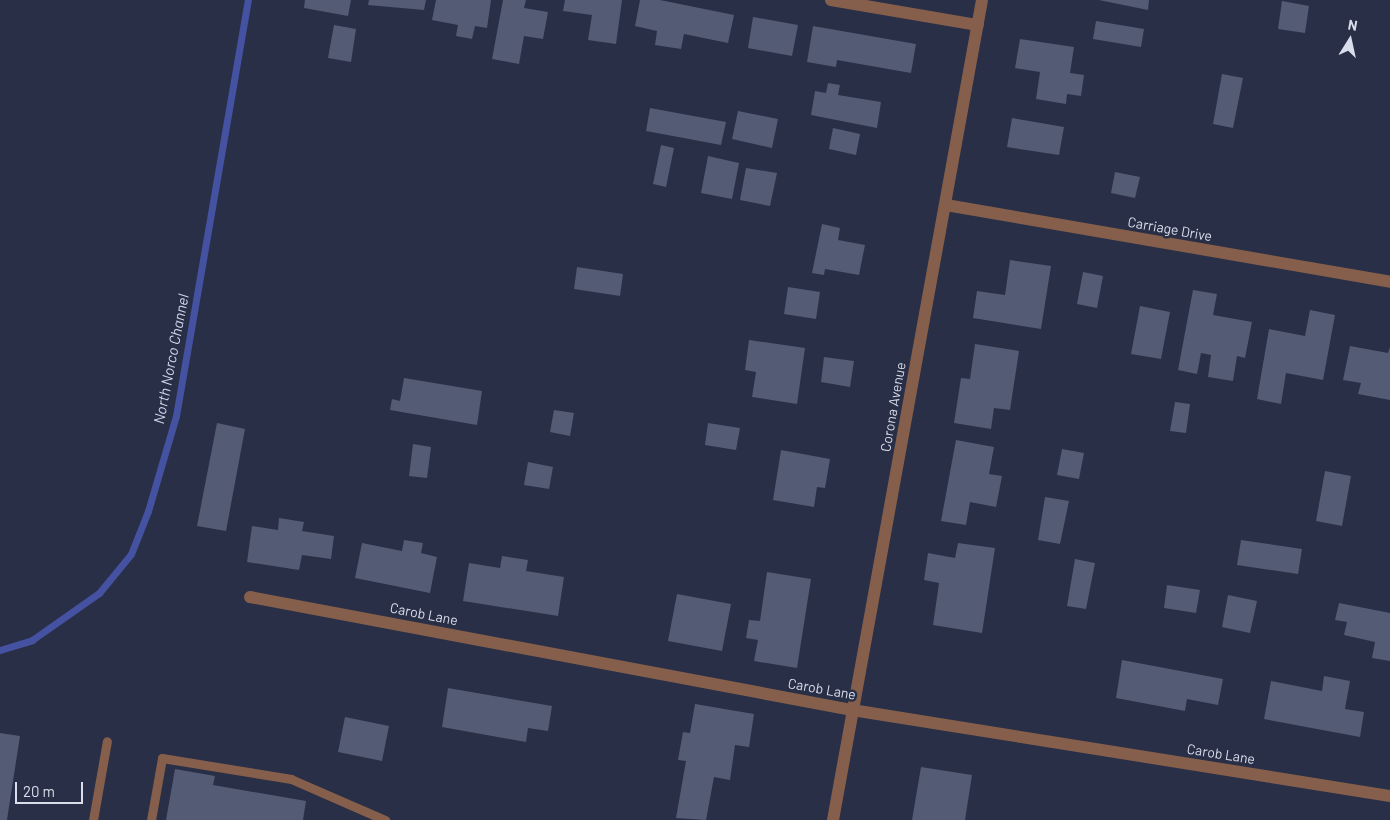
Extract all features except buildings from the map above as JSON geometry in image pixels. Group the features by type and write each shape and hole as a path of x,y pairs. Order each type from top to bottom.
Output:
{"street":[{"path":"831,0 978,25"},
{"name":"Corona Avenue","path":"833,820 982,0"},
{"name":"Carriage Drive","path":"946,205 1390,282"},
{"name":"Carob Lane","path":"250,597 852,710 1390,796"}],"lane":[{"path":"94,820 107,741"},
{"path":"151,820 162,758 291,779 385,820"}],"waterway":[{"name":"North Norco Channel","path":"0,650 32,640 99,593 131,554 148,511 176,416 248,0"}]}
